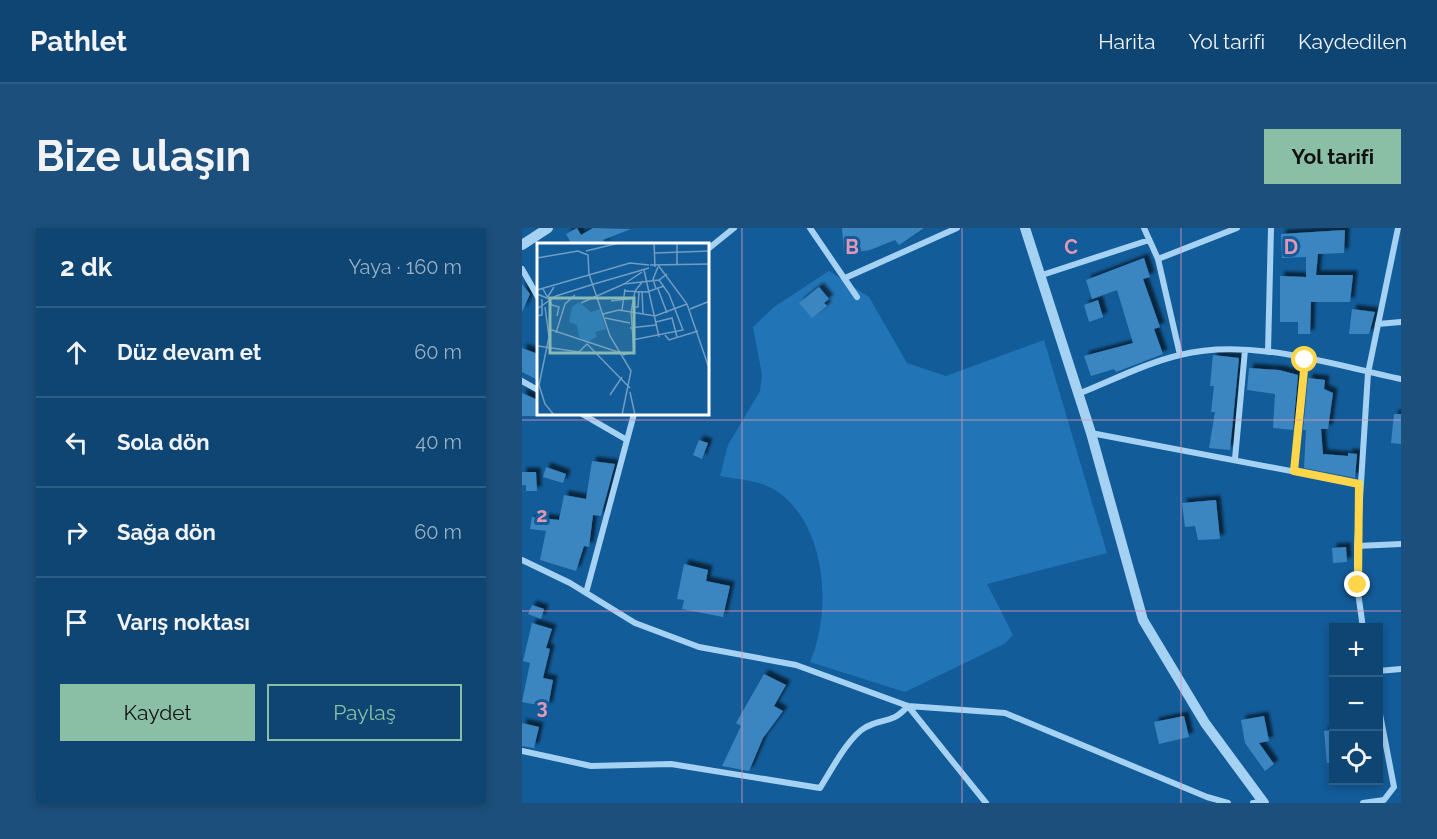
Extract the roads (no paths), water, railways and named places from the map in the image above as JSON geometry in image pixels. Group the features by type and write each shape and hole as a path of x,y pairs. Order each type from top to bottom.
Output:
{"street":[{"path":"522,246 548,228"},
{"path":"710,247 734,228"},
{"path":"810,228 857,297"},
{"path":"845,278 957,228"},
{"path":"1025,228 1092,433 1143,620 1205,723 1260,803"},
{"path":"1144,228 1158,260 1180,355"},
{"path":"1158,260 1237,228"},
{"path":"1268,352 1271,228"},
{"path":"1363,623 1357,546 1359,484 1368,373 1398,228"},
{"path":"1039,276 1149,240"},
{"path":"522,269 537,295"},
{"path":"1378,324 1401,322"},
{"path":"1078,393 1180,355 1214,350 1268,352 1401,379"},
{"path":"1235,459 1245,350"},
{"path":"1294,471 1305,360"},
{"path":"522,381 537,389"},
{"path":"586,593 633,416"},
{"path":"596,418 627,440"},
{"path":"1092,433 1359,484"},
{"path":"1357,546 1401,544"},
{"path":"522,560 586,593 635,623 699,647 796,664 908,706 1005,713 1207,797 1228,803"},
{"path":"1383,671 1401,669"},
{"path":"522,751 591,766 671,764 820,788 839,756 866,727 897,718 908,706"},
{"path":"908,706 986,803"},
{"path":"1363,803 1384,800 1394,787 1383,730"}]}
